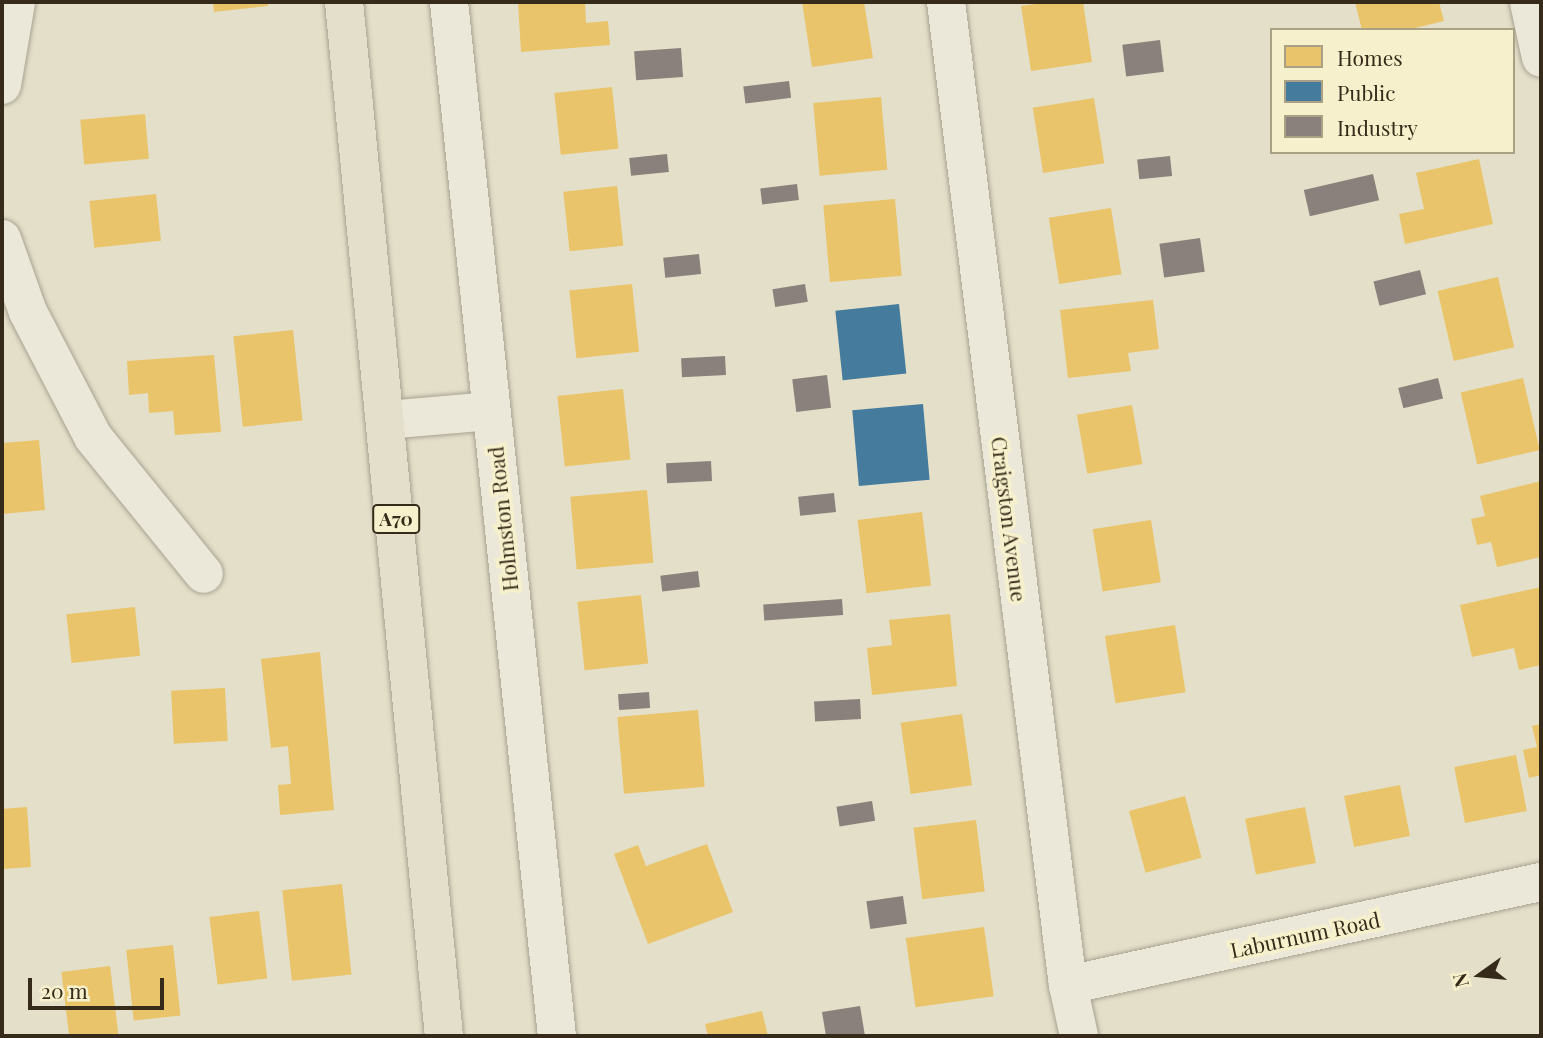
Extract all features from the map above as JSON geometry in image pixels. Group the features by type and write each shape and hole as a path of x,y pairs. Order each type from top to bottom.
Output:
{"main road":[{"name":"A70","path":"344,2 444,1036"}],"street":[{"path":"2,85 16,2"},
{"name":"Holmston Road","path":"449,2 557,1036"},
{"name":"Craigston Avenue","path":"946,2 1068,985 1079,1036"},
{"path":"1529,2 1541,58"},
{"path":"2,239 29,312 93,437 204,574"},
{"path":"386,420 491,411"},
{"name":"Laburnum Road","path":"1068,985 1541,882"}],"building: Homes":[{"path":"213,2 268,2 268,6 214,12"},
{"path":"518,2 585,2 586,23 608,21 610,45 521,52"},
{"path":"802,2 864,2 873,58 812,67"},
{"path":"1050,2 1083,2 1092,62 1031,71 1021,6"},
{"path":"1355,2 1439,2 1444,21 1415,28 1362,28"},
{"path":"612,87 618,149 561,155 554,93"},
{"path":"881,97 887,170 820,176 813,103"},
{"path":"1094,98 1104,163 1043,173 1033,108"},
{"path":"145,114 149,159 84,164 80,120"},
{"path":"1479,159 1493,224 1405,244 1399,214 1424,209 1416,173"},
{"path":"617,186 623,246 570,251 563,192"},
{"path":"156,194 161,241 94,248 89,201"},
{"path":"895,199 902,276 830,282 823,205"},
{"path":"1111,208 1121,274 1059,284 1049,218"},
{"path":"1498,277 1514,347 1454,361 1438,291"},
{"path":"632,284 639,352 576,358 569,291"},
{"path":"1153,300 1159,349 1128,353 1131,371 1068,378 1060,310"},
{"path":"293,330 303,421 243,427 233,336"},
{"path":"214,355 221,432 175,435 173,411 149,413 148,393 129,395 127,361"},
{"path":"1523,378 1540,450 1477,465 1461,392"},
{"path":"623,389 630,460 565,467 557,396"},
{"path":"1132,405 1142,464 1087,474 1077,415"},
{"path":"39,440 45,510 2,514 2,443"},
{"path":"1541,481 1541,557 1497,567 1491,542 1477,545 1471,519 1485,516 1480,496"},
{"path":"647,490 653,563 577,569 570,497"},
{"path":"922,512 931,585 867,593 857,520"},
{"path":"1151,520 1161,582 1103,591 1093,529"},
{"path":"1541,587 1541,665 1519,670 1514,648 1472,657 1460,605"},
{"path":"641,595 648,664 585,670 577,602"},
{"path":"135,607 140,656 71,663 66,614"},
{"path":"950,614 957,686 872,695 867,648 892,645 889,620"},
{"path":"1175,625 1186,692 1116,703 1105,636"},
{"path":"320,652 334,810 280,815 278,785 291,784 288,746 271,748 261,659"},
{"path":"225,688 228,741 174,744 171,691"},
{"path":"698,710 705,787 624,794 617,717"},
{"path":"962,714 972,785 911,794 901,723"},
{"path":"1541,724 1541,775 1529,778 1523,750 1537,747 1532,726"},
{"path":"1516,755 1527,811 1465,823 1454,767"},
{"path":"1400,785 1410,836 1354,847 1344,796"},
{"path":"1185,796 1202,858 1146,873 1129,811"},
{"path":"27,807 31,867 2,869 2,809"},
{"path":"1305,807 1316,863 1256,875 1245,819"},
{"path":"976,820 985,891 922,899 913,828"},
{"path":"707,844 733,912 648,944 614,854 638,845 646,866"},
{"path":"342,884 352,975 292,981 282,890"},
{"path":"259,911 267,978 218,985 209,917"},
{"path":"984,927 994,996 916,1007 906,938"},
{"path":"173,945 180,1016 134,1021 126,950"},
{"path":"110,966 118,1034 69,1036 61,972"},
{"path":"762,1011 768,1036 708,1036 705,1024"}],"building: Public":[{"path":"899,304 906,374 843,380 835,311"},
{"path":"923,404 930,480 859,486 852,410"}],"building: Industry":[{"path":"1160,40 1164,72 1126,76 1122,45"},
{"path":"681,48 683,77 636,80 634,51"},
{"path":"789,81 791,98 745,103 743,87"},
{"path":"667,154 669,172 631,176 629,158"},
{"path":"1170,156 1172,176 1139,179 1137,159"},
{"path":"1373,174 1379,200 1310,216 1304,190"},
{"path":"797,184 799,200 762,204 760,189"},
{"path":"1200,238 1205,272 1164,277 1159,244"},
{"path":"699,254 701,274 665,278 663,258"},
{"path":"1420,270 1426,294 1379,306 1373,282"},
{"path":"805,284 808,302 775,307 772,289"},
{"path":"725,356 726,375 682,377 681,358"},
{"path":"827,375 831,408 796,412 792,379"},
{"path":"1438,378 1443,398 1403,408 1398,388"},
{"path":"711,461 712,481 667,483 666,463"},
{"path":"834,493 836,512 800,516 798,497"},
{"path":"698,571 700,587 662,592 660,576"},
{"path":"842,599 843,615 764,620 763,605"},
{"path":"649,692 650,708 619,710 618,694"},
{"path":"860,699 861,719 815,721 814,701"},
{"path":"872,801 875,821 840,826 836,807"},
{"path":"903,896 907,924 870,929 866,901"},
{"path":"860,1006 865,1036 826,1036 822,1012"}]}
